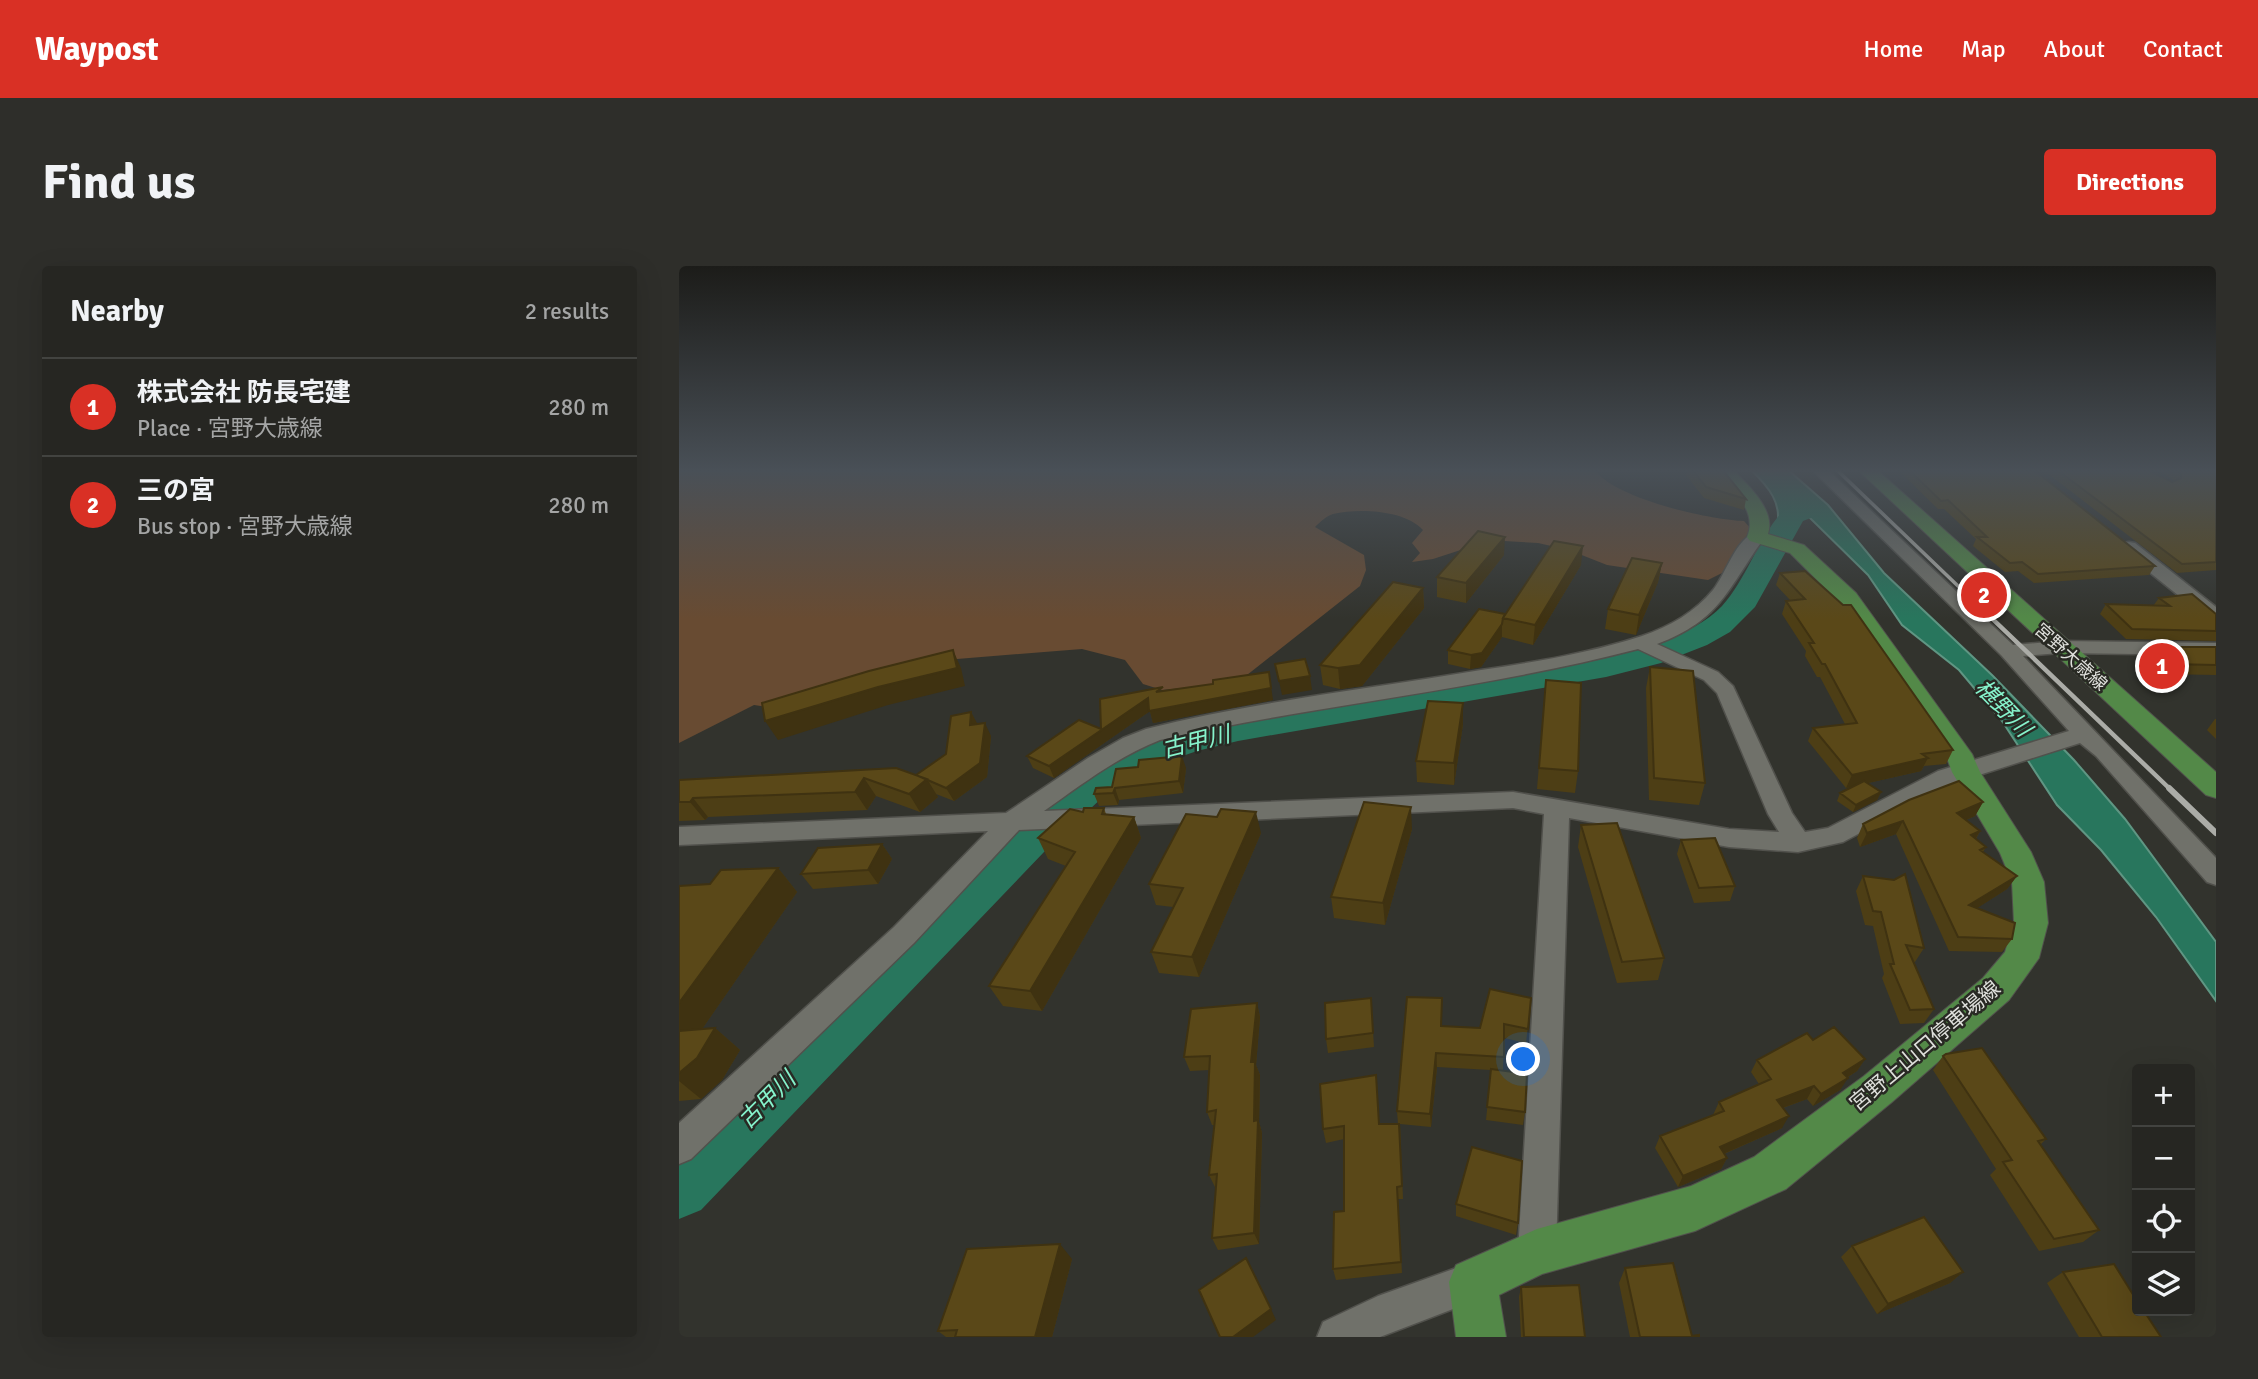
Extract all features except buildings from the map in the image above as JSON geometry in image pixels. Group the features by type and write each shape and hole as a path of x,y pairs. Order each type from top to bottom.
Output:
{"main road":[{"path":"1761,519 1762,530 1770,541"},
{"name":"宮野大歳線","path":"1919,519 2216,788"},
{"name":"宮野上山口停車場線","path":"1473,1282 1537,1252 1695,1208 1770,1172 1878,1089 1996,989 2021,958 2031,923 2028,882 1972,771 1848,598 1804,554 1770,541"},
{"path":"1473,1282 1481,1337"}],"street":[{"path":"1871,519 2008,651 2079,736 2104,751 2216,875"},
{"path":"2115,537 2216,616"},
{"path":"679,1147 904,935 1017,820 1096,763 1154,734 1330,699 1383,693 1557,664 1644,645 1668,634 1704,610 1770,541"},
{"path":"1644,645 1711,677 1726,690 1780,814 1798,843"},
{"path":"2008,651 2060,647 2216,649"},
{"path":"679,836 1513,800 1729,838 1798,843 1834,836 1946,777 2079,736"},
{"path":"1537,1252 1557,808"},
{"path":"1338,1337 1378,1316 1473,1282"}],"shaded area":[{"path":"679,519 1325,519 1315,527 1364,555 1366,570 1360,586 1247,675 1224,684 1162,690 1143,684 1125,660 1082,649 957,659 786,710 754,705 679,743"},
{"path":"1407,519 1721,519 1744,521 1751,529 1722,573 1708,580 1607,565 1569,550 1538,543 1504,541 1479,544 1433,559 1412,562 1420,553 1412,543 1423,530"}],"water":[{"path":"1795,519 1790,527 1776,530 1778,521"},
{"name":"椹野川","path":"1811,519 1840,519 1884,573 1993,676 2074,760 2125,819 2216,942 2216,1001 2156,917 2101,850 2057,805 2002,721 1959,670 1902,625 1868,575"}],"waterway":[{"name":"古甲川","path":"679,1188 1028,841 1090,785 1131,760 1186,741 1238,729 1606,667 1649,656 1695,638 1719,625 1739,607 1791,519"}],"railway":[{"path":"1888,519 1982,609"},
{"path":"1980,607 2171,790"},
{"path":"2169,788 2216,833"}],"place":[{"name":"三の宮","path":"1984,595"},
{"name":"株式会社 防長宅建","path":"2162,666"}]}
